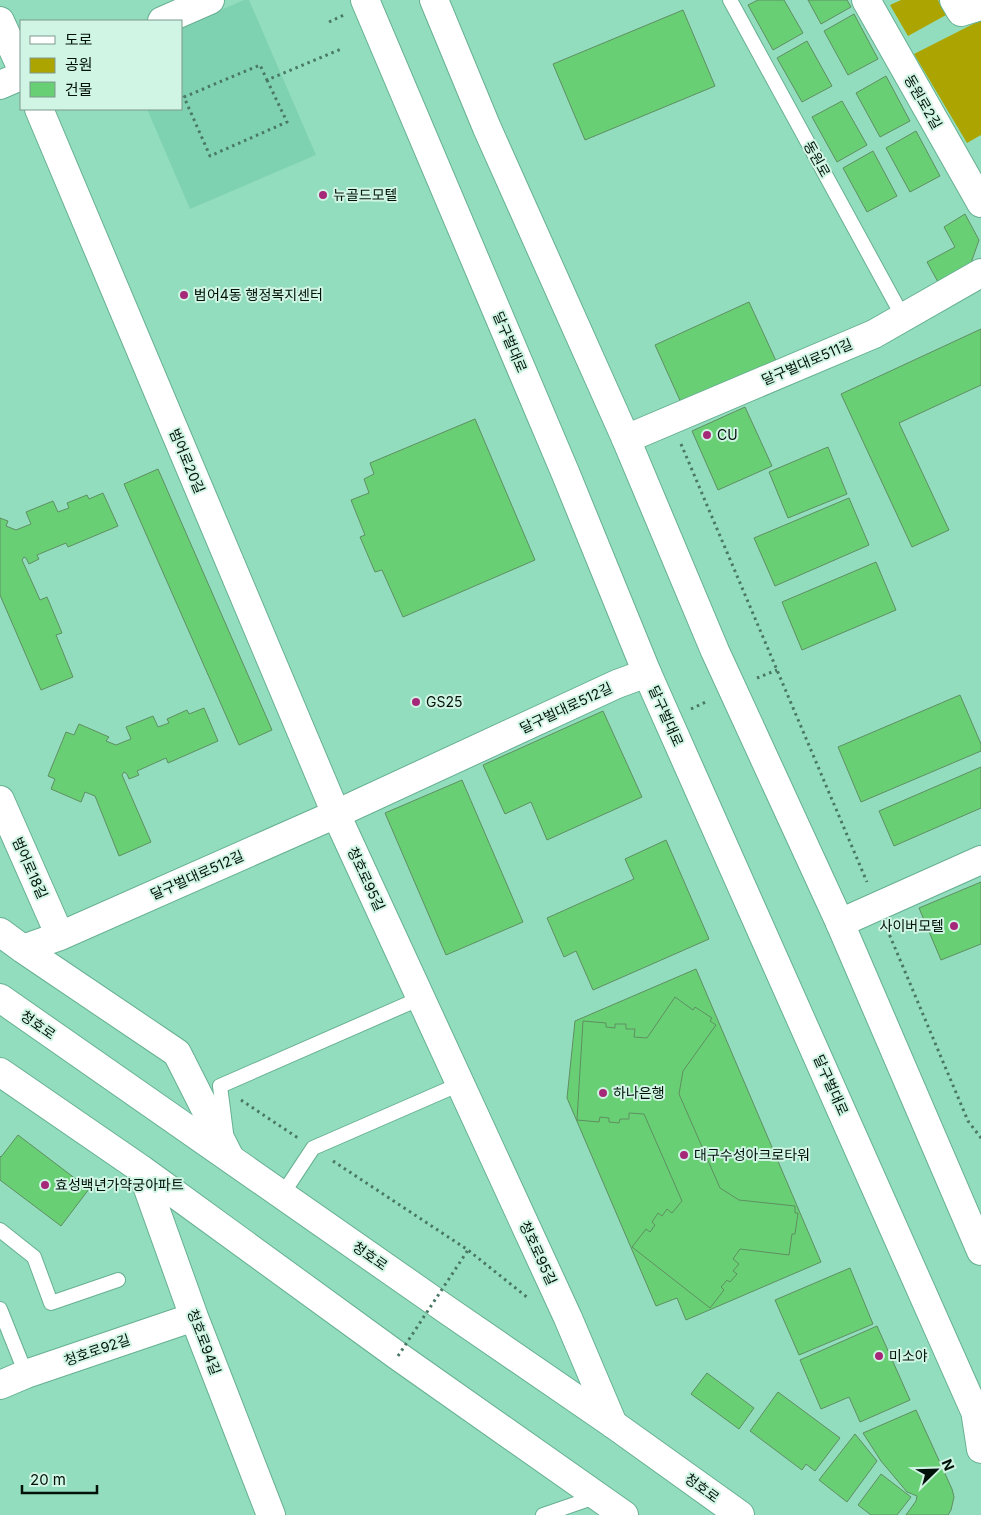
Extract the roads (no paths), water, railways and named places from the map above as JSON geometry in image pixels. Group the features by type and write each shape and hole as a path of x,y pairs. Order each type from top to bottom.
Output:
{"street":[{"path":"164,20 210,0"},
{"name":"달구벌대로","path":"365,0 554,447 646,673 978,1418 981,1449"},
{"path":"434,0 487,128 626,439 716,651 840,923 981,1251"},
{"name":"동원로2길","path":"866,0 981,204"},
{"path":"954,0 961,12 981,6"},
{"path":"0,20 20,65"},
{"path":"0,85 20,76"},
{"name":"범어로20길","path":"39,110 336,814"},
{"name":"달구벌대로511길","path":"626,439 874,334 981,273"},
{"name":"달구벌대로512길","path":"23,949 60,936 336,814 617,684 646,673"},
{"name":"범어로18길","path":"0,800 60,936"},
{"name":"청호로95길","path":"336,814 568,1318 612,1424"},
{"path":"840,923 981,860"},
{"path":"0,932 176,1052 230,1158"},
{"name":"청호로","path":"0,998 612,1424 731,1513"},
{"path":"0,1072 141,1169 398,1356 624,1515"},
{"name":"청호로94길","path":"141,1169 194,1316 271,1515"},
{"name":"청호로92길","path":"0,1385 26,1374 194,1316"}],"lane":[{"name":"동원로","path":"730,0 903,317"},
{"path":"230,1158 220,1086 420,998"},
{"path":"282,1195 313,1148 460,1084"},
{"path":"0,1230 34,1257 52,1303 118,1280"},
{"path":"0,1309 26,1374"},
{"path":"543,1515 598,1496"}],"place":[{"name":"뉴골드모텔","path":"323,195"},
{"name":"범어4동 행정복지센터","path":"184,295"},
{"name":"CU","path":"707,435"},
{"name":"GS25","path":"416,702"},
{"name":"사이버모텔","path":"954,926"},
{"name":"하나은행","path":"603,1093"},
{"name":"대구수성아크로타워","path":"684,1155"},
{"name":"효성백년가약궁아파트","path":"45,1185"},
{"name":"미소야","path":"879,1356"}]}
